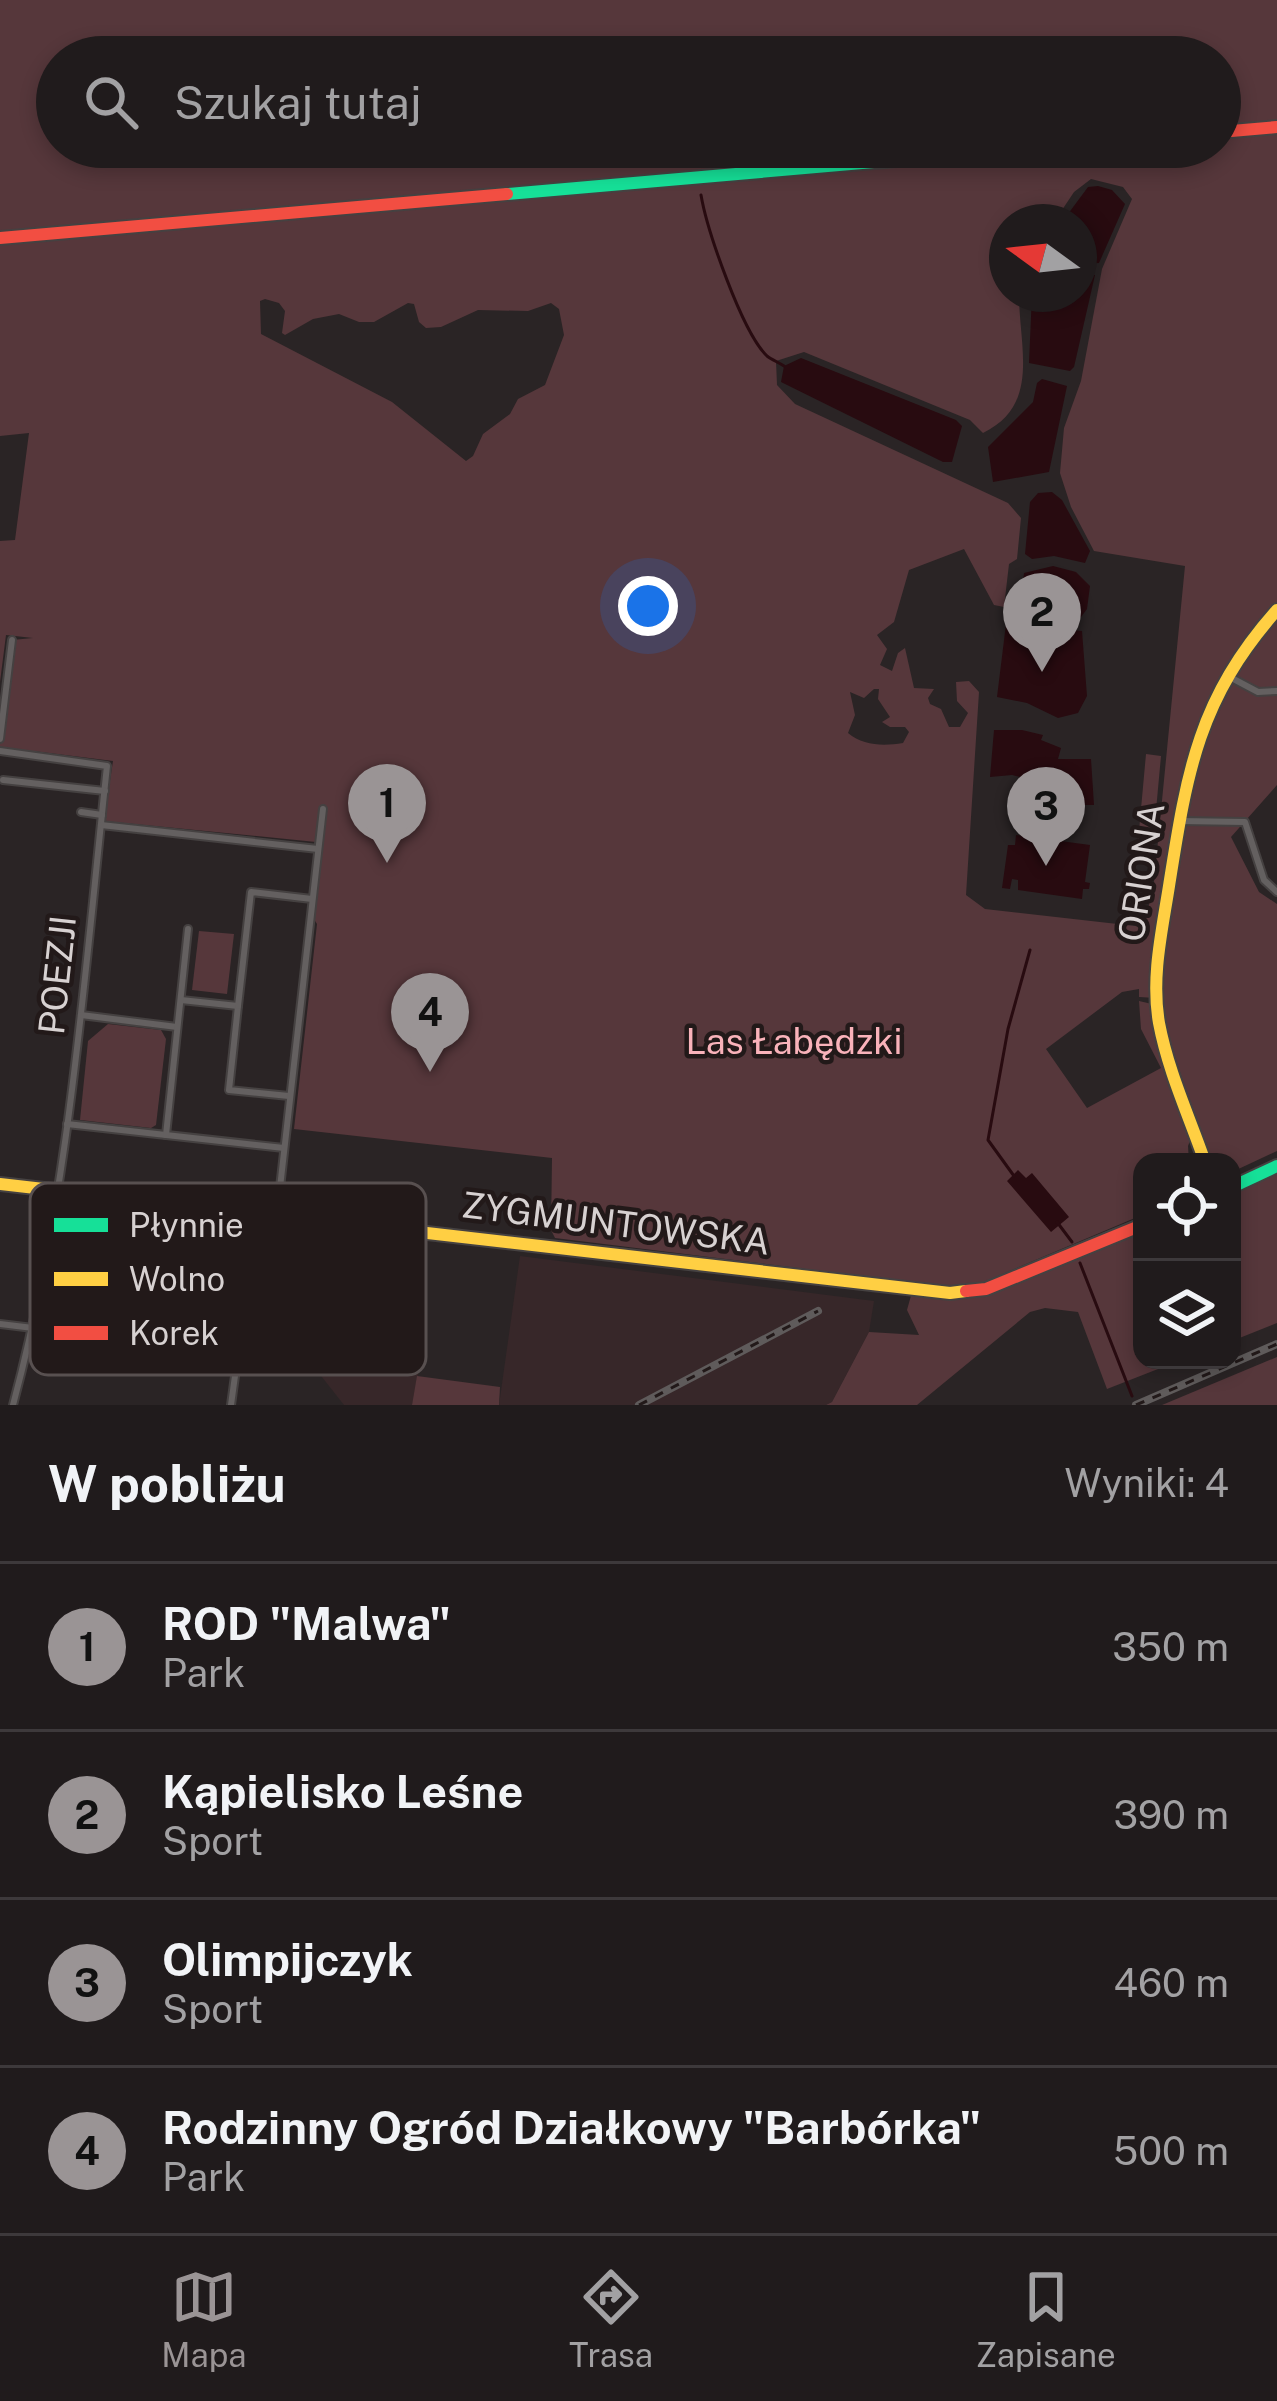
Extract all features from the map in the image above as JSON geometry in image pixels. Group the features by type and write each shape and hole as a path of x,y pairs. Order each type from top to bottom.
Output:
{"street":[{"path":"1241,130 1277,127"},
{"path":"0,238 805,168"},
{"name":"ORIONA","path":"1202,1153 1163,1039 1156,997 1157,959 1192,748 1226,675 1277,610"},
{"path":"0,739 12,640"},
{"path":"1226,675 1258,692 1277,691"},
{"name":"POEZJI","path":"0,751 107,766 61,1183"},
{"path":"3,780 105,790"},
{"path":"280,1183 322,809"},
{"path":"1246,810 1251,849 1264,880 1277,892"},
{"path":"81,812 102,815"},
{"path":"1179,821 1246,822"},
{"path":"101,825 318,849"},
{"path":"289,1096 230,1090 251,892 312,899"},
{"path":"166,1136 188,929"},
{"path":"181,1000 238,1006"},
{"path":"81,1015 177,1027"},
{"path":"67,1124 284,1148"},
{"path":"1241,1183 1277,1166"},
{"name":"ZYGMUNTOWSKA","path":"0,1184 30,1187"},
{"name":"ZYGMUNTOWSKA","path":"426,1231 950,1293 986,1288 1133,1229"},
{"path":"0,1324 30,1328"},
{"name":"POEZJI","path":"13,1405 30,1341"},
{"path":"231,1405 235,1375"}],"shaded area":[{"path":"1088,187 1112,190 1125,204 1099,263 1097,204 1075,204"},
{"path":"1031,312 1087,312 1070,371 1029,363"},
{"path":"801,358 956,420 962,426 952,462 943,462 781,382 784,366"},
{"path":"1042,379 1067,386 1049,472 993,482 988,447 1033,402"},
{"path":"1052,492 1062,500 1090,551 1085,563 1054,556 1032,559 1025,554 1030,502 1038,493"},
{"path":"1053,566 1076,572 1090,586 1081,617 1029,613 1020,607 1024,573"},
{"path":"1006,624 1082,631 1087,696 1078,713 1058,718 1027,703 997,697"},
{"path":"994,730 1043,735 1041,740 1061,748 1058,759 1091,759 1094,805 1057,805 1022,788 1025,778 990,777"},
{"path":"1016,835 1090,845 1085,882 1090,883 1082,899 1018,890 1018,880 1012,879 1010,889 1002,888 1008,845 1015,845"},
{"path":"1018,1170 1026,1178 1032,1173 1069,1217 1051,1232 1007,1181"},
{"path":"520,1256 874,1301 869,1332 832,1402 826,1405 499,1405"},
{"path":"320,1375 418,1375 412,1405 344,1405"}],"green space":[{"name":"Las Łabędzki","path":"0,0 1277,0 1277,785 1231,837 1259,892 1277,904 1277,1151 1241,1168 1241,1153 1206,1153 1156,998 1139,997 1139,989 1122,992 1046,1049 1087,1108 1161,1068 1141,1029 1139,1001 1152,1004 1192,1135 1188,1153 1133,1153 1133,1219 979,1284 951,1287 555,1238 551,1230 552,1158 294,1129 325,809 316,842 104,821 113,761 0,751 0,704 12,640 33,638 6,635 0,682 0,541 15,540 29,433 0,436","holes":["1091,179 1123,187 1132,199 1102,269 1081,381 1064,428 1060,473 1094,551 1185,566 1154,882 1144,927 985,909 966,895 979,692 969,681 956,682 957,701 968,713 960,727 949,727 941,709 930,704 934,689 914,688 905,648 898,653 892,671 880,665 887,649 877,635 894,622 909,570 964,549 994,605 1004,607 1009,564 1017,559 1021,518 1008,503 795,404 777,385 776,361 804,352 970,420 983,433 1013,407 1023,373 1020,312 989,312 989,204 1066,204","260,301 279,303 285,311 285,335 313,319 339,314 374,322 408,303 414,304 426,328 441,327 478,310 528,311 551,303 559,309 564,335 545,385 518,399 510,414 483,434 466,461 392,402 261,334","879,689 878,699 890,717 882,722 905,727 909,732 903,743 874,744 848,733 855,715 850,692 864,698"]},
{"path":"1146,754 1161,756 1152,854 1137,853"},
{"path":"199,931 234,934 227,994 192,990"},
{"path":"108,1024 161,1030 166,1039 156,1125 151,1128 80,1120 88,1041"},
{"path":"1277,1173 1277,1323 1241,1337 1241,1261 1241,1189"},
{"path":"1133,1233 1133,1369 1158,1369 1107,1389 1078,1312 1045,1308 1030,1312 917,1405 826,1405 832,1402 869,1332 919,1335 907,1310 912,1292 980,1295"},
{"path":"1277,1357 1277,1405 1162,1405"},
{"path":"417,1376 500,1387 499,1405 412,1405"}],"waterway":[{"path":"701,195 718,255 747,326 767,356 784,366"},
{"path":"1014,1176 988,1140 1008,1029 1030,950"},
{"path":"1057,1222 1072,1242"},
{"path":"1080,1263 1132,1396"}],"railway":[{"path":"639,1405 818,1311"},
{"path":"1136,1405 1277,1344"}],"traffic: fast":[{"path":"507,194 806,168"},
{"path":"1241,1183 1277,1166"}],"traffic: slow":[{"path":"1202,1153 1163,1041 1156,989 1158,954 1182,807 1200,739 1229,675 1277,610"},
{"path":"0,1184 30,1187"},
{"path":"426,1233 950,1293 966,1291"}],"traffic: jam":[{"path":"1241,130 1277,127"},
{"path":"0,238 507,194"},
{"path":"966,1291 986,1289 1133,1229"}],"place":[{"name":"Kąpielisko Leśne","path":"1042,672"},
{"name":"ROD \"Malwa\"","path":"387,863"},
{"name":"Olimpijczyk","path":"1046,866"},
{"name":"Rodzinny Ogród Działkowy \"Barbórka\"","path":"430,1072"}]}
